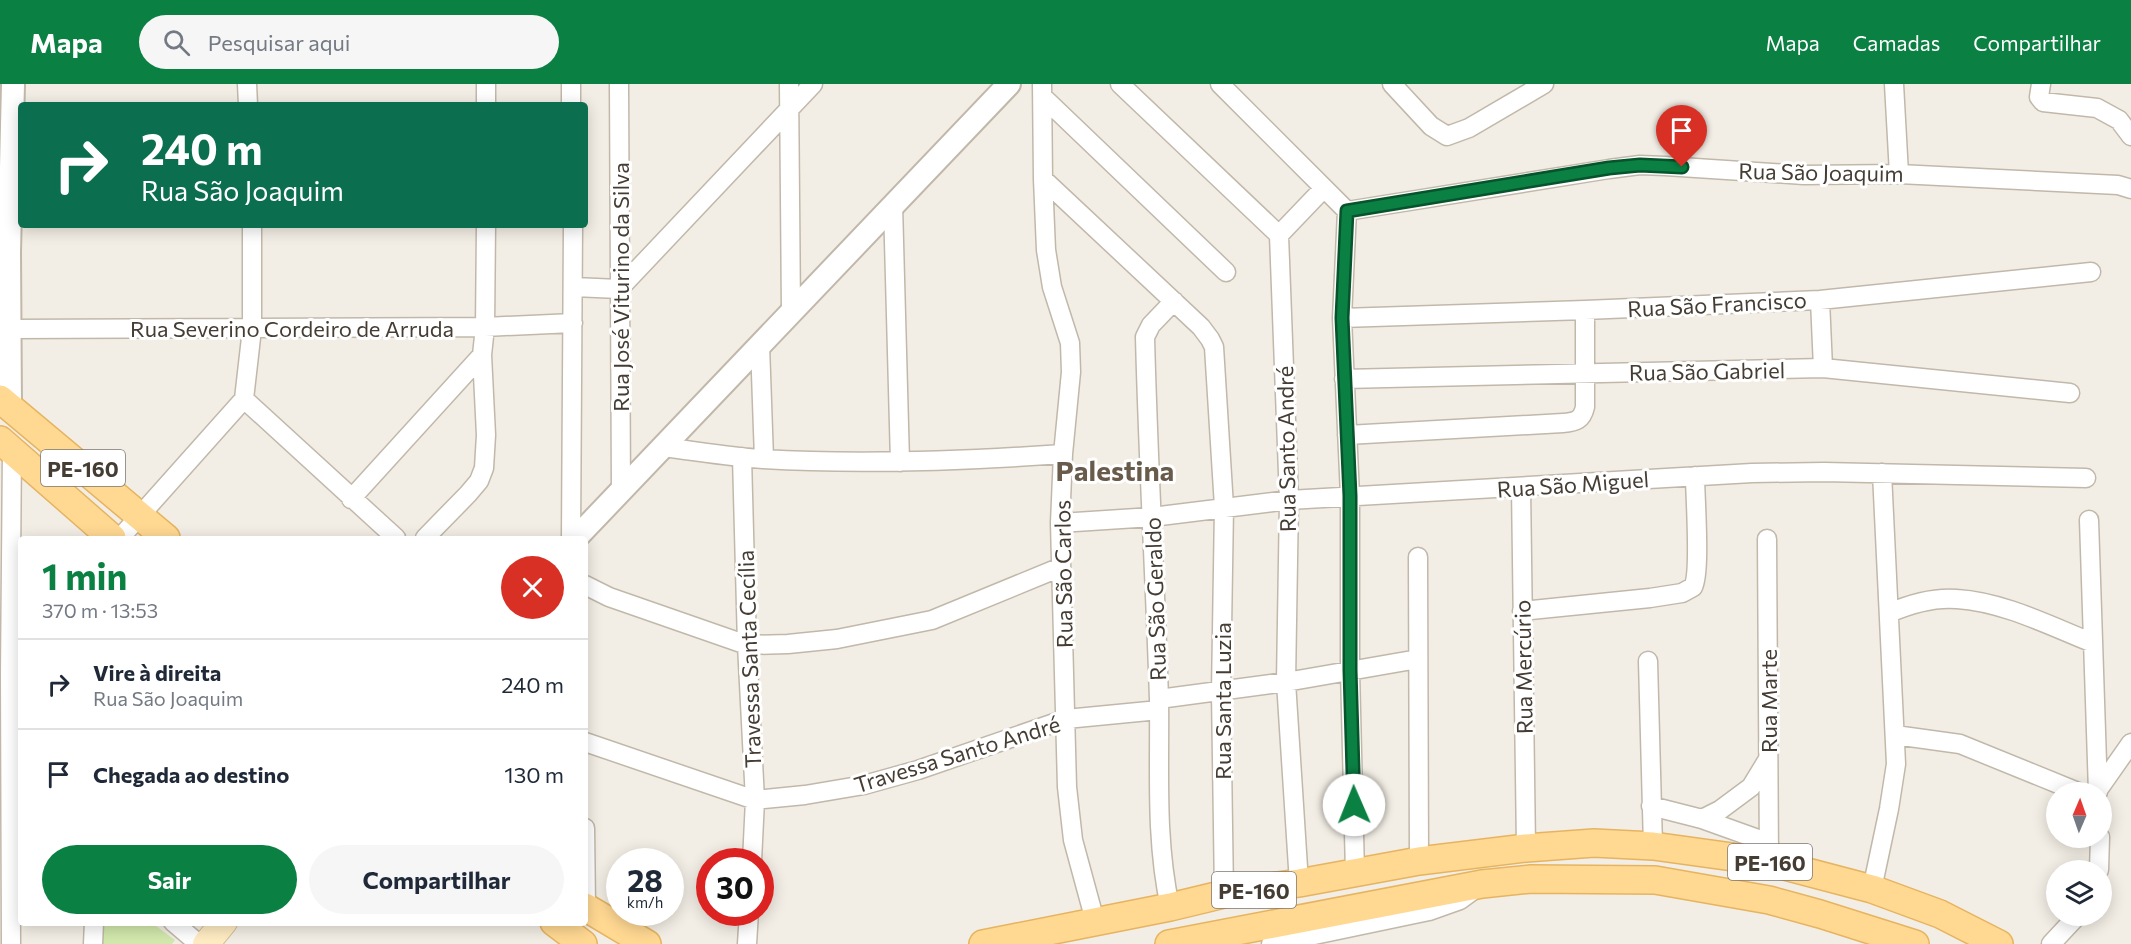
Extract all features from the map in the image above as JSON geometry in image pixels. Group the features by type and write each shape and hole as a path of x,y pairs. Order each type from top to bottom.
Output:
{"main road":[{"name":"PE-160","path":"5,403 164,536"},
{"name":"PE-160","path":"6,444 110,536"},
{"name":"PE-160","path":"983,944 1224,894 1419,861 1527,848 1594,843 1769,852 1940,914 1999,944"},
{"name":"PE-160","path":"1169,944 1482,884 1531,879 1655,880 1769,900 1915,944"},
{"path":"588,909 647,944"},
{"path":"206,944 222,926"},
{"path":"559,926 583,944"}],"street":[{"path":"5,403 11,329 5,252 16,178 13,84"},
{"path":"247,84 248,102"},
{"path":"486,84 486,102"},
{"path":"571,84 571,102"},
{"name":"Rua José Viturino da Silva","path":"619,84 621,491"},
{"path":"789,84 791,313"},
{"path":"574,287 619,289 813,84"},
{"path":"578,536 1008,84"},
{"path":"1119,84 1279,235 1324,188"},
{"path":"1220,84 1347,211 1342,318 1350,496 1350,670 1356,873"},
{"path":"1392,84 1431,126 1447,136 1469,128 1544,84"},
{"path":"1894,84 1899,174"},
{"path":"2041,84 2039,97 2043,102 2097,108 2119,120 2131,136"},
{"path":"1043,90 1226,272"},
{"name":"Rua São Carlos","path":"1043,90 1042,179 1048,270 1070,343 1071,372 1063,454 1060,523 1069,813 1073,840 1095,921"},
{"name":"Rua São Joaquim","path":"1347,211 1609,168 1640,165 1804,174 1899,174 2124,187"},
{"name":"Rua Santa Luzia","path":"1042,179 1201,327 1214,347 1224,507 1221,692 1224,894"},
{"path":"893,205 900,462"},
{"path":"122,536 244,399 252,329 252,228"},
{"path":"427,536 479,481 484,468 486,435 482,355 485,327 486,228"},
{"path":"571,536 573,228"},
{"name":"Rua Santo André","path":"1279,235 1289,500 1286,682 1299,883"},
{"name":"Rua São Francisco","path":"1342,318 1820,300 2091,272"},
{"path":"1820,300 1823,368"},
{"name":"Rua São Geraldo","path":"1170,907 1163,874 1159,831 1159,705 1146,337 1151,325 1174,301"},
{"path":"1347,435 1578,421 1585,407 1584,310"},
{"name":"Rua Severino Cordeiro de Arruda","path":"11,329 485,327 573,323"},
{"path":"760,345 765,459"},
{"path":"351,499 482,355"},
{"name":"Rua São Gabriel","path":"1344,379 1823,368 2070,393"},
{"path":"244,399 394,536"},
{"path":"6,444 11,944"},
{"path":"663,447 765,459 900,462 959,462 1063,454"},
{"name":"Travessa Santa Cecília","path":"742,457 747,645 755,800 753,848"},
{"name":"Rua São Miguel","path":"1060,523 1152,517 1289,500 1762,473 1882,473 2086,478"},
{"path":"1872,889 1896,764 1882,473"},
{"path":"1522,610 1650,598 1682,592 1693,587 1696,580 1695,476"},
{"name":"Rua Mercúrio","path":"1521,487 1527,848"},
{"path":"2089,520 2098,782"},
{"name":"Rua Marte","path":"1767,539 1769,852"},
{"path":"1418,557 1419,861"},
{"path":"588,586 609,597 747,645 788,644 837,639 932,620 1060,567"},
{"path":"1889,612 1909,605 1955,598 1981,602 2010,611 2093,643"},
{"name":"Travessa Santo André","path":"588,743 755,800 805,795 864,785 918,770 1066,719 1159,705 1221,692 1418,659"},
{"path":"1648,661 1653,846"},
{"path":"1895,735 1960,744 2053,782"},
{"path":"2104,782 2131,743"},
{"path":"1702,819 1720,810 1751,787 1768,759"},
{"path":"1651,806 1702,819 1769,852"},
{"path":"1271,944 1446,906 1460,900 1482,884"},
{"path":"93,944 94,926"},
{"path":"178,926 199,944"},
{"path":"747,944 748,926"},
{"path":"2051,944 2068,926"}],"green space":[{"path":"102,926 156,926 175,940 172,944 102,944"}],"district":[{"name":"Palestina","path":"1115,470"}],"route":[{"path":"1354,805 1350,670 1350,496 1342,318 1347,211 1609,168 1640,165 1682,167"}]}
